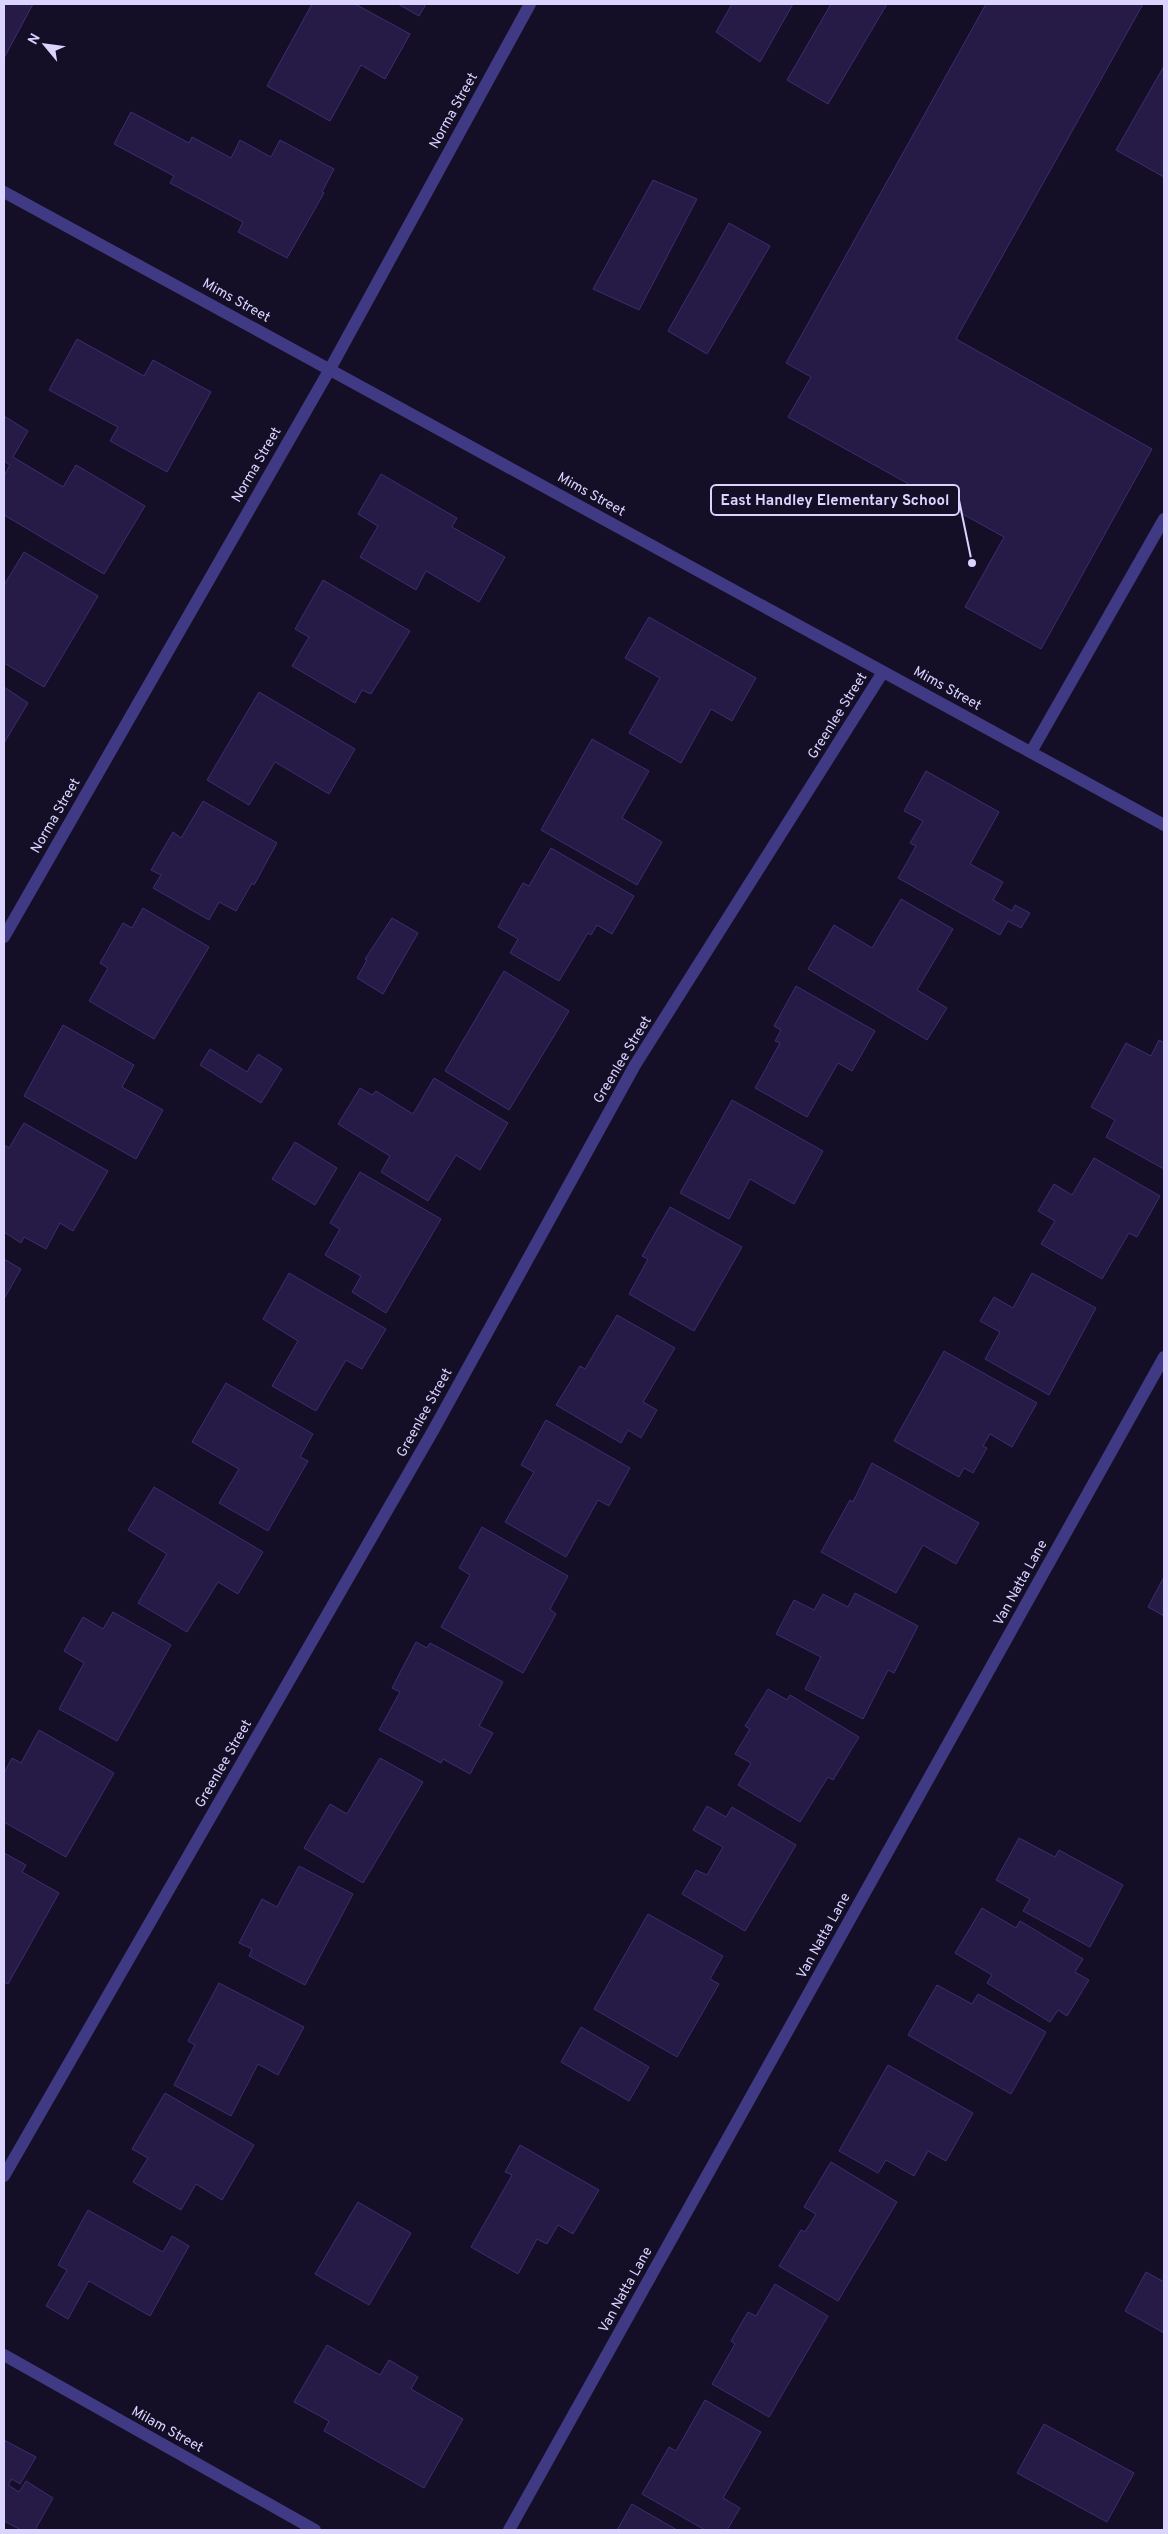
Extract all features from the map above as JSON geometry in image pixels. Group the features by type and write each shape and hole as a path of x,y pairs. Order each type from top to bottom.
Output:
{"street":[{"name":"Norma Street","path":"4,936 330,369 530,4"},
{"name":"Mims Street","path":"4,192 1164,825"},
{"path":"1031,752 1164,519"},
{"name":"Greenlee Street","path":"4,2176 434,1429 635,1066 883,672"},
{"name":"Van Natta Lane","path":"509,2530 1164,1357"},
{"name":"Milam Street","path":"4,2355 315,2530"}],"building":[{"path":"4,4 33,4 4,58"},
{"path":"312,4 355,4 410,34 385,79 361,65 330,121 267,86"},
{"path":"398,4 426,4 419,16"},
{"path":"732,4 793,4 760,62 716,32"},
{"path":"831,4 887,4 828,104 787,80"},
{"path":"986,4 1143,4 956,339 1152,449 1041,649 965,607 1004,537 788,417 811,377 786,363"},
{"path":"1164,66 1164,177 1116,150"},
{"path":"131,112 189,143 192,137 231,158 240,140 271,157 280,140 334,169 322,192 324,193 287,258 238,232 243,222 170,183 174,176 114,144"},
{"path":"653,180 697,199 639,310 593,289"},
{"path":"729,223 770,246 707,354 668,331"},
{"path":"77,339 144,376 153,360 211,392 167,472 110,441 118,427 49,390"},
{"path":"4,416 28,431 13,457 63,487 76,465 145,506 104,574 4,515 4,476 10,465 4,461"},
{"path":"381,474 457,518 452,527 505,557 479,602 426,571 416,590 360,557 378,526 358,514"},
{"path":"24,552 98,596 44,687 4,663 4,585"},
{"path":"323,580 410,631 371,694 362,690 355,703 292,666 309,637 295,629"},
{"path":"649,617 756,678 732,721 711,709 681,763 629,733 660,678 625,658"},
{"path":"4,687 28,703 4,743"},
{"path":"259,692 355,749 329,794 275,762 249,805 207,780"},
{"path":"592,739 649,771 622,818 662,842 637,885 541,830"},
{"path":"926,771 999,812 970,864 1003,882 993,900 1012,911 1015,905 1030,913 1021,928 1008,921 1000,935 898,878 916,846 910,843 923,821 904,811"},
{"path":"203,801 277,843 254,885 252,883 236,911 219,902 209,920 153,888 161,875 151,870 173,832 181,838"},
{"path":"551,848 634,896 612,934 597,925 591,935 588,933 559,981 510,953 518,939 498,927 523,883 529,886"},
{"path":"901,899 953,929 917,990 947,1008 927,1040 808,969 834,925 872,948"},
{"path":"143,908 209,947 154,1039 89,1001 108,968 100,963 123,923 132,928"},
{"path":"392,918 418,933 383,994 357,978 367,960 365,959"},
{"path":"504,971 569,1011 509,1110 445,1071"},
{"path":"796,986 875,1031 852,1071 838,1063 807,1117 755,1088 780,1043 775,1041 781,1030 774,1026"},
{"path":"63,1025 134,1065 122,1087 163,1110 136,1159 24,1096"},
{"path":"1159,1040 1164,1043 1164,1169 1106,1137 1115,1120 1091,1107 1126,1043 1151,1056"},
{"path":"210,1049 247,1072 258,1054 282,1069 261,1103 200,1065"},
{"path":"434,1078 508,1123 480,1170 456,1155 428,1201 381,1172 390,1156 338,1124 360,1088 372,1095 376,1091 413,1114"},
{"path":"732,1100 823,1151 794,1204 750,1179 729,1219 680,1193"},
{"path":"24,1123 108,1171 73,1231 60,1223 46,1249 24,1237 21,1243 4,1232 4,1145 9,1148"},
{"path":"295,1142 337,1168 315,1205 272,1179"},
{"path":"1094,1158 1160,1196 1137,1237 1129,1233 1102,1279 1041,1244 1055,1221 1038,1211 1054,1184 1072,1195"},
{"path":"360,1172 441,1219 386,1313 352,1292 361,1276 325,1255 340,1229 330,1223"},
{"path":"670,1207 742,1247 694,1331 629,1294 648,1259 642,1256"},
{"path":"4,1259 21,1269 4,1299"},
{"path":"289,1273 386,1329 362,1369 346,1360 316,1411 272,1386 298,1341 263,1319"},
{"path":"1032,1273 1096,1308 1049,1395 985,1359 1000,1332 980,1321 994,1297 1013,1308"},
{"path":"617,1315 675,1348 643,1402 657,1410 641,1438 628,1430 621,1443 556,1405 580,1366 585,1369"},
{"path":"944,1351 1037,1403 1012,1447 990,1434 983,1446 987,1448 973,1473 964,1468 959,1477 894,1441"},
{"path":"226,1383 313,1434 300,1457 308,1461 268,1531 219,1503 239,1469 192,1442"},
{"path":"546,1420 630,1468 609,1506 598,1500 566,1557 505,1522 534,1472 521,1465"},
{"path":"872,1463 979,1523 956,1564 923,1545 896,1593 821,1552 850,1500 853,1502"},
{"path":"154,1487 263,1552 238,1594 218,1582 187,1632 138,1603 167,1554 128,1530"},
{"path":"482,1527 568,1576 550,1609 556,1614 523,1673 441,1627 470,1575 459,1568"},
{"path":"1164,1577 1164,1616 1148,1607"},
{"path":"855,1593 918,1626 894,1673 888,1670 863,1719 805,1689 821,1657 776,1634 794,1600 814,1610 823,1594 848,1607"},
{"path":"113,1612 171,1645 117,1741 59,1709 84,1663 64,1651 83,1617 103,1629"},
{"path":"416,1642 427,1648 430,1643 503,1682 479,1726 493,1733 470,1774 443,1759 441,1763 379,1730 400,1692 392,1688"},
{"path":"768,1689 787,1700 790,1695 859,1737 833,1780 828,1777 800,1822 738,1785 751,1763 735,1754 750,1729 745,1726"},
{"path":"39,1730 114,1773 66,1857 4,1822 4,1773 12,1758 21,1763"},
{"path":"380,1758 423,1782 363,1883 304,1848 330,1804 347,1814"},
{"path":"707,1806 726,1817 732,1807 796,1845 745,1931 682,1894 696,1870 707,1875 723,1847 693,1830"},
{"path":"1019,1838 1055,1857 1059,1850 1123,1885 1090,1947 1023,1911 1030,1899 996,1880"},
{"path":"4,1853 26,1865 22,1872 59,1893 8,1984 4,1982"},
{"path":"299,1866 353,1894 305,1985 249,1956 252,1949 239,1943 262,1899 277,1907"},
{"path":"982,1908 1016,1928 1020,1921 1083,1959 1075,1972 1089,1980 1067,2016 1058,2010 1050,2022 987,1983 992,1975 955,1953"},
{"path":"648,1914 723,1956 710,1979 719,1984 677,2057 594,2009"},
{"path":"219,1983 304,2027 278,2075 258,2064 231,2116 174,2085 195,2045 188,2041"},
{"path":"937,1985 972,2004 978,1994 1046,2032 1011,2094 908,2035"},
{"path":"581,2027 649,2067 629,2101 561,2062"},
{"path":"888,2065 973,2113 946,2161 928,2151 914,2176 886,2160 878,2173 839,2151"},
{"path":"165,2093 254,2145 222,2200 196,2184 181,2210 133,2182 148,2158 132,2149"},
{"path":"520,2145 599,2190 573,2234 558,2225 547,2244 537,2239 518,2274 471,2247 512,2175 505,2172"},
{"path":"831,2162 897,2202 838,2301 779,2266 801,2230 805,2232 816,2214 804,2207"},
{"path":"358,2202 411,2233 369,2305 315,2274"},
{"path":"88,2210 163,2252 172,2236 189,2246 150,2316 89,2281 68,2319 46,2306 67,2270 58,2265"},
{"path":"1146,2272 1164,2282 1164,2333 1125,2311"},
{"path":"775,2284 828,2316 769,2417 712,2384 735,2344 731,2341 748,2312 756,2316"},
{"path":"327,2345 380,2375 389,2360 418,2377 411,2389 463,2419 424,2488 324,2431 329,2421 294,2402"},
{"path":"705,2400 761,2432 723,2498 740,2508 727,2530 705,2530 642,2494 669,2447 676,2451"},
{"path":"1044,2424 1134,2473 1107,2522 1017,2473"},
{"path":"4,2440 36,2457 20,2484 12,2479 8,2485 19,2492 26,2481 53,2498 35,2530 21,2530 4,2521"},
{"path":"632,2504 677,2530 617,2530"}],"place":[{"name":"East Handley Elementary School","path":"972,563"}]}
